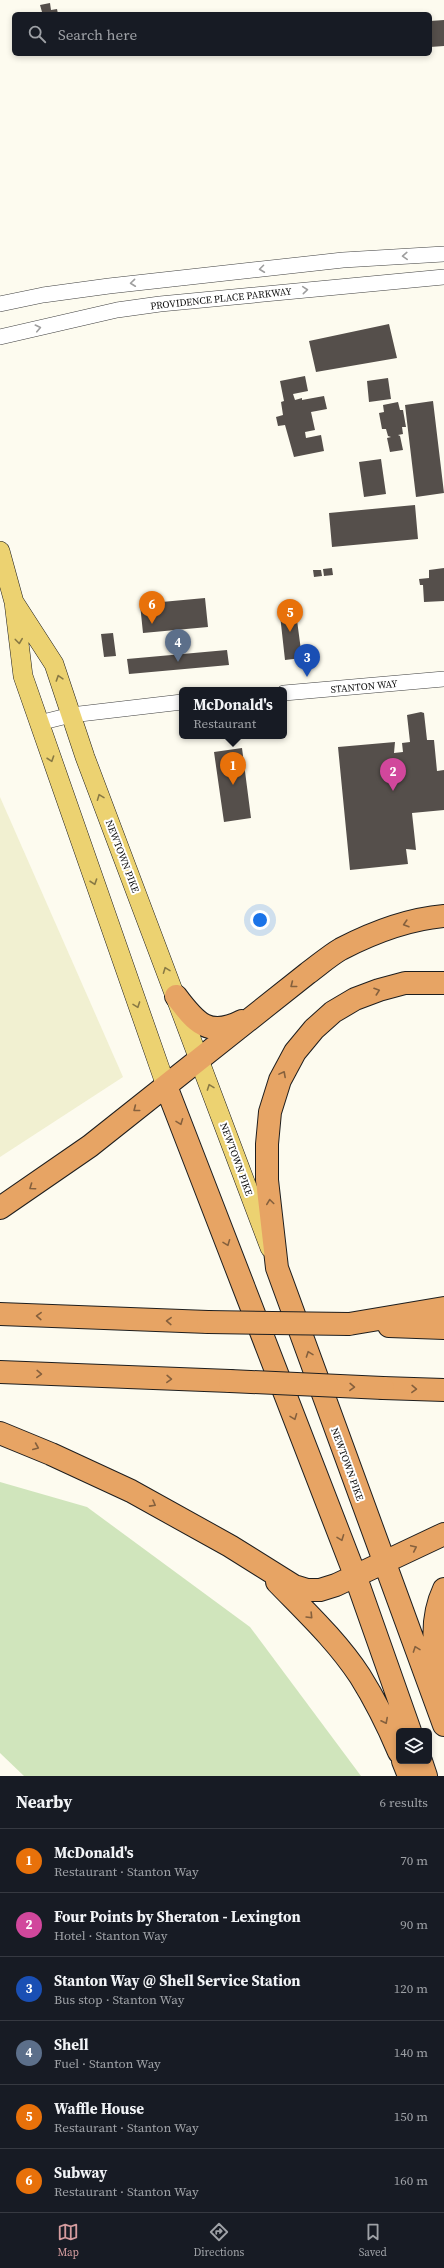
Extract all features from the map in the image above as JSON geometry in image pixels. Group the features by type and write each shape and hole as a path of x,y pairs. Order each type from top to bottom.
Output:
{"highway":[{"path":"0,1208 90,1146 254,1015 340,950 378,933 427,917 444,916"},
{"path":"277,1268 267,1180 267,1144 270,1112 280,1080 295,1052 314,1029 333,1012 355,999 405,983 444,983"},
{"path":"176,996 196,1021 214,1028 221,1029 232,1026 254,1015"},
{"name":"NEWTOWN PIKE","path":"166,1086 355,1575 409,1728"},
{"name":"NEWTOWN PIKE","path":"277,1268 444,1725"},
{"path":"349,1324 444,1308"},
{"path":"0,1314 208,1322 349,1324 444,1328"},
{"path":"0,1372 444,1390"},
{"path":"0,1433 51,1454 131,1492 230,1546 294,1586 307,1590 320,1590 336,1585 444,1534"},
{"path":"263,1568 324,1631 359,1675 373,1699 396,1746"},
{"path":"444,1589 433,1638 437,1666 444,1690"},
{"path":"404,1764 409,1776"},
{"path":"422,1764 426,1776"}],"main road":[{"name":"NEWTOWN PIKE","path":"0,551 14,602 23,676 166,1086"},
{"name":"NEWTOWN PIKE","path":"14,602 54,664 84,757 200,1059 277,1268"}],"street":[{"path":"0,304 43,294 101,287 343,260 444,254"},
{"name":"PROVIDENCE PLACE PARKWAY","path":"0,337 117,310 160,304 444,277"},
{"name":"STANTON WAY","path":"287,693 444,679"},
{"path":"39,722 71,716 179,702"}],"green space":[{"path":"0,797 123,1077 0,1157"},
{"path":"0,1482 87,1507 250,1627 361,1776 24,1776 0,1753"}],"building":[{"path":"50,3 51,10 57,9 58,12 42,12 40,5"},
{"path":"444,20 444,46 432,47 432,21"},
{"path":"389,324 397,358 316,372 309,341"},
{"path":"305,376 308,391 293,394 295,400 324,396 327,409 311,412 315,430 305,432 306,438 321,435 324,451 294,457 285,425 278,426 276,417 283,415 281,402 284,401 280,381"},
{"path":"388,378 391,399 369,402 367,381"},
{"path":"433,401 444,493 416,497 405,405"},
{"path":"398,402 400,410 403,410 406,427 402,427 403,434 398,435 400,436 403,450 390,452 387,438 391,437 388,436 386,429 382,429 379,413 384,412 383,405"},
{"path":"381,459 386,494 364,497 359,462"},
{"path":"415,505 418,539 332,547 329,513"},
{"path":"332,568 333,575 324,576 323,569"},
{"path":"444,568 444,601 424,602 423,585 420,585 419,579 429,578 429,570"},
{"path":"313,570 321,570 322,576 314,577"},
{"path":"205,598 208,627 143,633 140,604"},
{"path":"295,605 302,658 285,660 279,606"},
{"path":"113,633 116,656 104,657 101,634"},
{"path":"227,650 229,665 129,674 127,659"},
{"path":"421,712 424,713 427,740 434,740 437,771 444,770 444,810 412,813 416,850 406,849 408,864 350,870 338,747 395,742 394,753 403,752 402,743 410,742 407,715"},
{"path":"242,748 251,818 224,822 214,752"}],"place":[{"name":"Subway","path":"152,624"},
{"name":"Waffle House","path":"290,632"},
{"name":"Shell","path":"178,662"},
{"name":"Stanton Way @ Shell Service Station","path":"307,677"},
{"name":"McDonald's","path":"233,785"},
{"name":"Four Points by Sheraton - Lexington","path":"393,791"}]}
